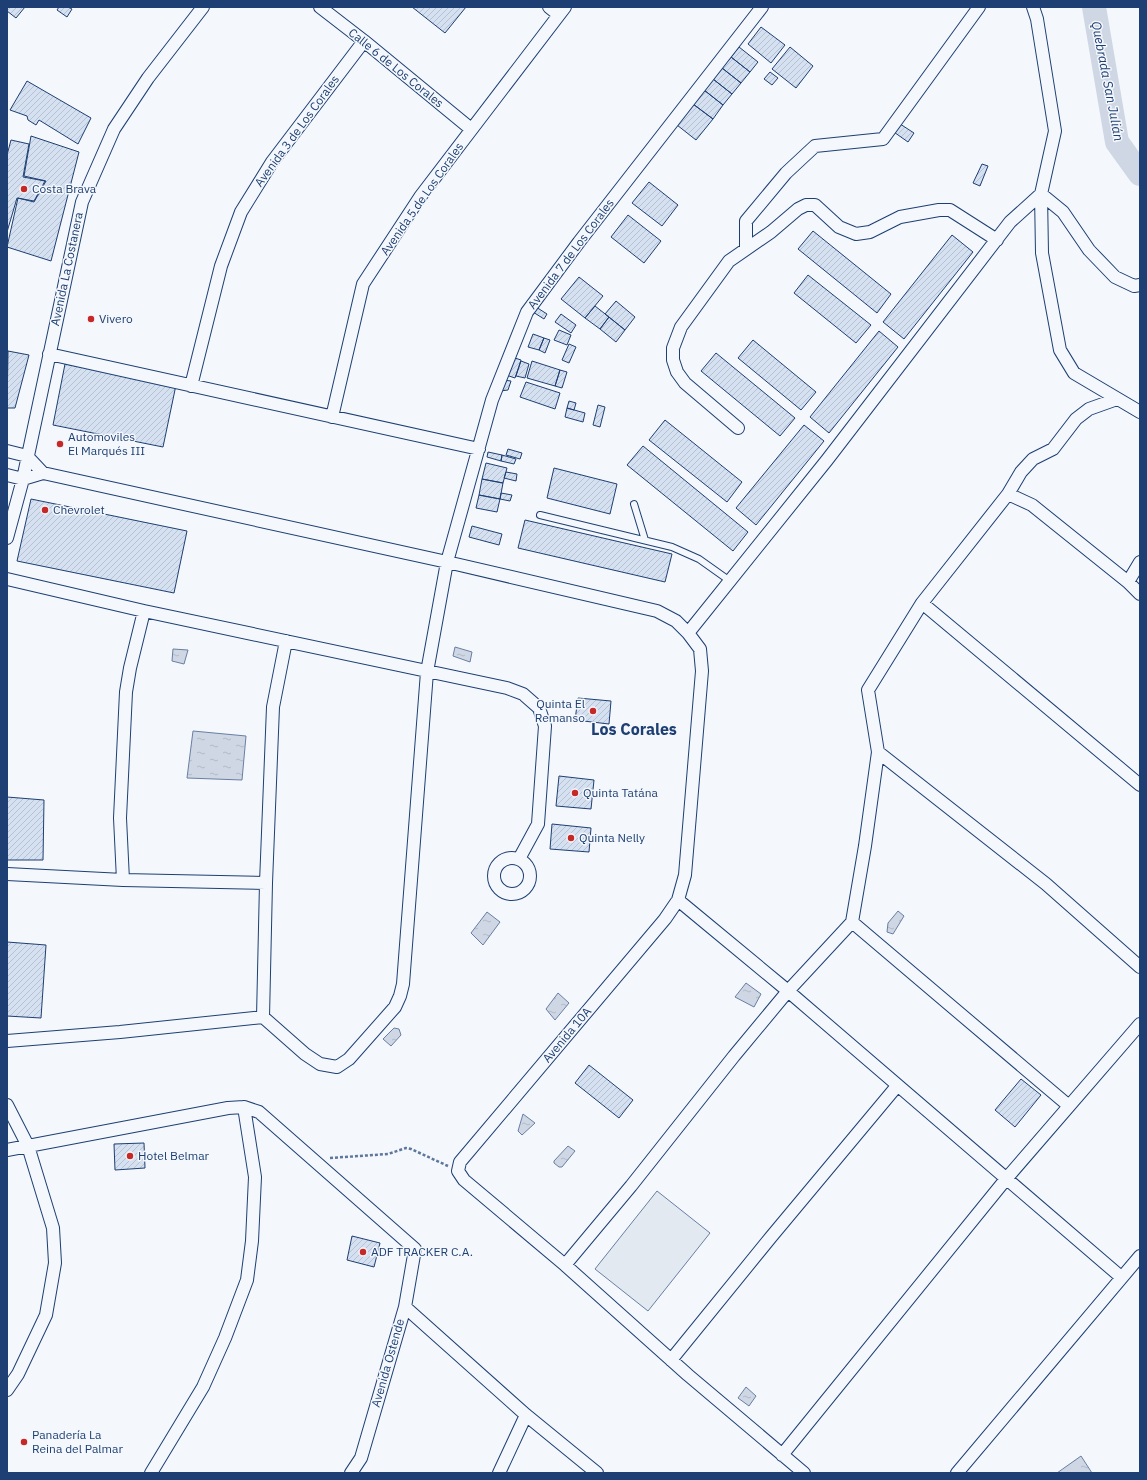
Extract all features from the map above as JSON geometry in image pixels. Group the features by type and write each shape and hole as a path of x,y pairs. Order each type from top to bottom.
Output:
{"street":[{"name":"Avenida La Costanera","path":"7,538 23,479 82,202 114,129 148,78 203,7"},
{"name":"Calle 6 de Los Corales","path":"320,7 364,41 471,129"},
{"name":"Avenida 7 de Los Corales","path":"263,1017 305,1054 320,1064 337,1067 349,1059 395,1007 403,984 427,672 447,562 492,400 527,312 579,242 762,7"},
{"path":"746,249 746,222 786,173 815,146 883,139 979,7"},
{"path":"1032,7 1037,19 1055,131 1041,194 1042,253 1060,350 1074,373 1140,412"},
{"name":"Avenida 5 de Los Corales","path":"332,417 363,284 420,197 558,10"},
{"name":"Avenida 3 de Los Corales","path":"191,386 221,266 241,212 272,162 364,41"},
{"path":"688,633 827,460 1010,222 1041,194"},
{"path":"1041,194 1063,212 1089,250 1116,277 1134,286 1140,285"},
{"path":"738,428 685,383 677,372 673,360 673,348 681,327 728,261 771,232 798,208 806,205 815,205 839,227 856,234 870,232 900,217 939,210 950,210 997,240"},
{"path":"49,354 479,449"},
{"path":"565,1265 631,1186 734,1056 788,991 852,922 865,846 878,752 868,690 922,603 1008,494 1021,472 1034,459 1053,449 1076,419 1089,409 1117,399"},
{"path":"7,451 27,456 43,473 23,479 7,475"},
{"name":"Avenida 10A","path":"43,473 657,610 676,621 688,633 700,649 702,671 685,875 678,900 665,919 460,1162 458,1171"},
{"path":"1008,494 1032,505 1128,582 1140,594"},
{"path":"1128,582 1140,562"},
{"path":"7,579 144,611 507,688 523,694 538,708 546,726 538,824 519,859"},
{"path":"922,603 1140,786"},
{"path":"123,880 120,818 126,692 130,668 144,611"},
{"path":"7,1041 120,1032 263,1017 266,883 273,707 286,641"},
{"path":"878,752 1046,884 1140,967"},
{"path":"7,874 123,880 266,883"},
{"path":"678,900 788,991 1121,1277"},
{"path":"852,922 1069,1106"},
{"path":"782,1455 1006,1179 1140,1024"},
{"path":"671,1360 770,1236 897,1086"},
{"path":"7,1105 28,1146 53,1228 55,1263 46,1315 18,1374 7,1390"},
{"path":"151,1473 202,1387 225,1338 246,1280 252,1240 255,1178 244,1107"},
{"path":"7,1150 228,1108 244,1107 259,1112 312,1158"},
{"name":"Avenida Ostende","path":"312,1158 415,1249 405,1307 361,1458 351,1473"},
{"path":"458,1171 464,1180 565,1265 671,1360 804,1473"},
{"path":"957,1473 1140,1256"},
{"path":"405,1307 526,1415 597,1473"},
{"path":"499,1473 526,1415"}],"lane":[{"path":"634,504 645,540"},
{"path":"540,515 672,547 699,559 730,581"}],"path":[{"path":"312,1158 388,1154 406,1148 458,1171"}],"shaded area":[{"path":"657,1191 710,1233 648,1311 595,1269"}],"water":[{"path":"455,647 472,652 470,662 453,656"},
{"path":"173,649 188,650 184,664 172,661"},
{"path":"193,731 246,736 242,780 187,778"},
{"path":"898,911 904,916 893,934 887,932 888,923"},
{"path":"487,912 500,922 483,945 471,933"},
{"path":"746,983 761,994 754,1007 735,997"},
{"path":"558,993 569,1003 555,1020 546,1009"},
{"path":"394,1028 399,1029 401,1035 391,1046 383,1039"},
{"path":"523,1114 535,1123 522,1135 518,1131"},
{"path":"568,1146 575,1151 562,1167 559,1167 554,1163 554,1161"},
{"path":"746,1387 756,1396 749,1406 738,1398"},
{"path":"1081,1456 1092,1473 1057,1473"}],"building":[{"path":"7,7 25,7 16,18 7,11"},
{"path":"59,7 68,7 72,9 67,17 57,10"},
{"path":"412,7 466,7 445,33"},
{"path":"761,27 785,45 771,63 748,44"},
{"path":"739,47 758,62 750,72 731,57"},
{"path":"790,47 813,66 796,88 772,69"},
{"path":"731,57 750,72 741,83 722,68"},
{"path":"722,68 741,83 732,94 713,79"},
{"path":"770,72 778,78 772,85 764,79"},
{"path":"713,79 732,94 723,105 704,90"},
{"path":"27,81 91,118 78,144 39,120 36,125 28,120 27,116 10,110"},
{"path":"704,90 723,105 713,119 693,104"},
{"path":"693,104 713,119 696,140 677,125"},
{"path":"897,122 914,133 908,142 891,130"},
{"path":"31,136 79,152 51,261 7,247 18,198 34,202 46,181 24,176"},
{"name":"Costa Brava","path":"11,140 29,144 23,177 45,181 34,201 17,198 7,232 7,155"},
{"path":"982,164 988,166 980,186 973,183"},
{"path":"649,182 678,205 662,226 632,203"},
{"path":"628,215 661,241 644,263 611,237"},
{"path":"813,231 891,294 877,313 798,249"},
{"path":"952,235 973,252 904,339 883,322"},
{"path":"808,275 871,325 856,343 794,293"},
{"path":"579,277 603,296 585,318 561,299"},
{"path":"616,301 635,317 625,330 605,314"},
{"path":"595,306 609,317 600,329 585,318"},
{"path":"536,307 547,314 544,319 533,312"},
{"path":"561,314 576,325 571,333 555,322"},
{"path":"609,317 625,330 616,342 600,329"},
{"path":"559,330 571,335 567,345 554,340"},
{"path":"879,331 898,347 829,433 810,417"},
{"path":"533,334 544,338 539,350 528,347"},
{"path":"544,338 550,340 545,353 539,350"},
{"path":"753,340 816,392 801,410 738,358"},
{"path":"569,344 576,347 569,363 562,360"},
{"path":"8,351 29,355 15,408 7,408"},
{"path":"716,353 795,418 780,436 701,371"},
{"path":"512,357 521,360 515,378 506,375"},
{"path":"521,361 529,364 525,378 516,376"},
{"path":"532,361 560,370 555,386 527,378"},
{"path":"65,364 176,385 163,447 53,425"},
{"path":"560,370 567,372 562,388 555,386"},
{"path":"503,380 511,381 508,390 500,391"},
{"path":"526,382 560,393 555,409 520,397"},
{"path":"569,401 576,403 574,410 567,408"},
{"path":"598,405 605,407 600,427 593,425"},
{"path":"567,408 585,413 583,422 565,417"},
{"path":"665,420 742,482 727,502 649,440"},
{"path":"804,425 824,441 756,525 736,508"},
{"path":"643,446 748,532 733,551 627,465"},
{"path":"508,449 522,453 520,459 506,455"},
{"path":"488,452 502,455 501,461 487,457"},
{"path":"502,455 516,459 514,464 501,461"},
{"path":"486,463 507,468 503,483 482,479"},
{"path":"554,468 617,484 610,514 547,498"},
{"path":"506,472 517,474 516,481 504,478"},
{"path":"482,479 503,483 500,499 479,495"},
{"path":"501,493 512,495 510,501 500,499"},
{"path":"479,495 500,499 497,512 476,508"},
{"path":"31,499 187,531 174,593 17,561"},
{"path":"525,520 672,554 665,582 518,548"},
{"path":"472,526 502,534 499,545 469,537"},
{"name":"Quinta El Remanso","path":"578,698 611,701 609,724 575,720"},
{"name":"Quinta Tatána","path":"559,776 594,780 591,809 556,806"},
{"path":"7,797 44,800 43,860 7,860"},
{"name":"Quinta Nelly","path":"552,824 591,828 589,852 550,849"},
{"path":"7,942 46,945 41,1018 7,1016"},
{"path":"589,1065 633,1100 619,1118 575,1083"},
{"path":"1021,1079 1041,1095 1015,1127 995,1110"},
{"name":"Hotel Belmar","path":"144,1143 145,1168 115,1170 114,1144"},
{"name":"ADF TRACKER C.A.","path":"352,1236 380,1243 374,1267 347,1260"}],"waterway":[{"name":"Quebrada San Julián","path":"1094,7 1117,142 1140,174"}],"place":[{"name":"Costa Brava","path":"24,189"},
{"name":"Vivero","path":"91,319"},
{"name":"Automoviles El Marqués III","path":"60,444"},
{"name":"Chevrolet","path":"45,510"},
{"name":"Quinta El Remanso","path":"593,711"},
{"name":"Quinta Tatána","path":"575,793"},
{"name":"Quinta Nelly","path":"571,838"},
{"name":"Hotel Belmar","path":"130,1156"},
{"name":"ADF TRACKER C.A.","path":"363,1252"},
{"name":"Panadería La Reina del Palmar","path":"24,1442"}],"district":[{"name":"Los Corales","path":"634,729"}]}
